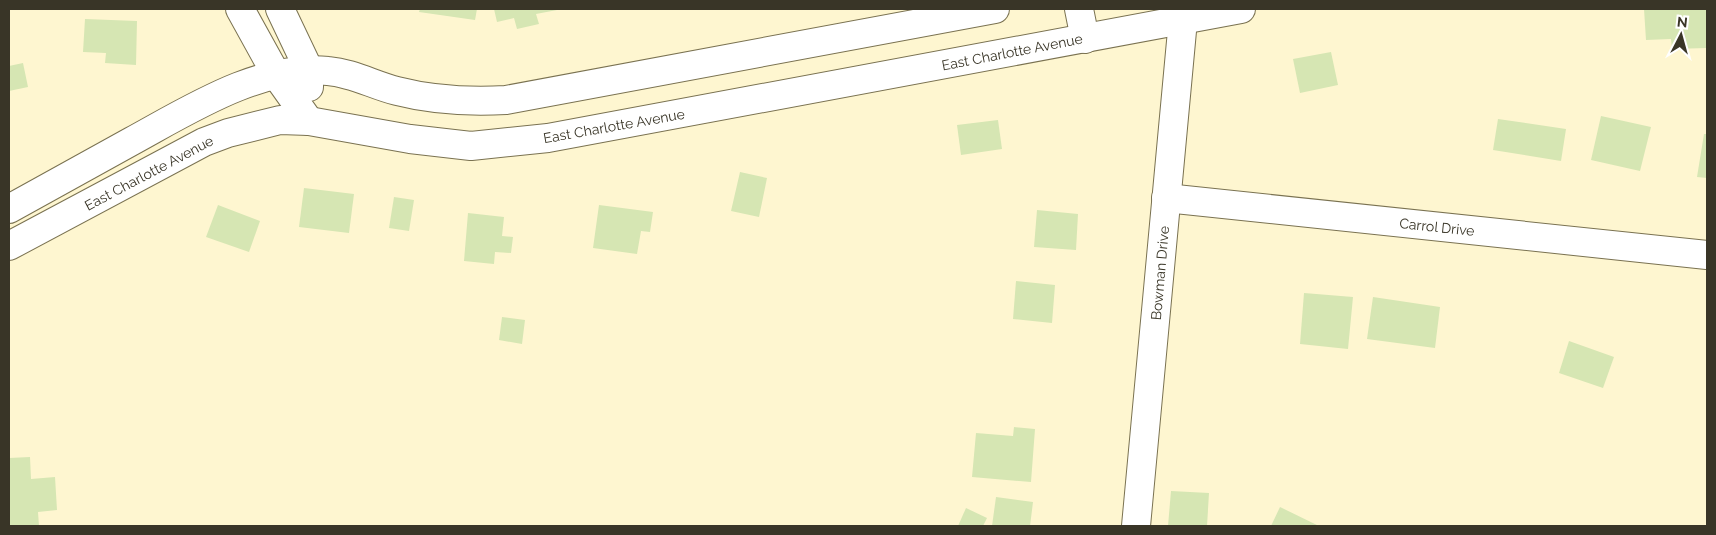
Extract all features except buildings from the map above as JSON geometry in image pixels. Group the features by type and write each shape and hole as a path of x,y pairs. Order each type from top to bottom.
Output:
{"street":[{"path":"240,9 277,76 309,121"},
{"path":"280,9 309,70 309,121"},
{"path":"9,209 198,105 251,83 277,76 309,70 352,75 396,91 422,97 476,102 506,100 995,9"},
{"path":"1079,9 1084,39"},
{"name":"East Charlotte Avenue","path":"9,246 204,142 228,133 280,120 309,121 410,139 470,146 509,144 1241,9"},
{"name":"Bowman Drive","path":"1136,526 1183,20"},
{"name":"Carrol Drive","path":"1166,198 1707,254"}]}
